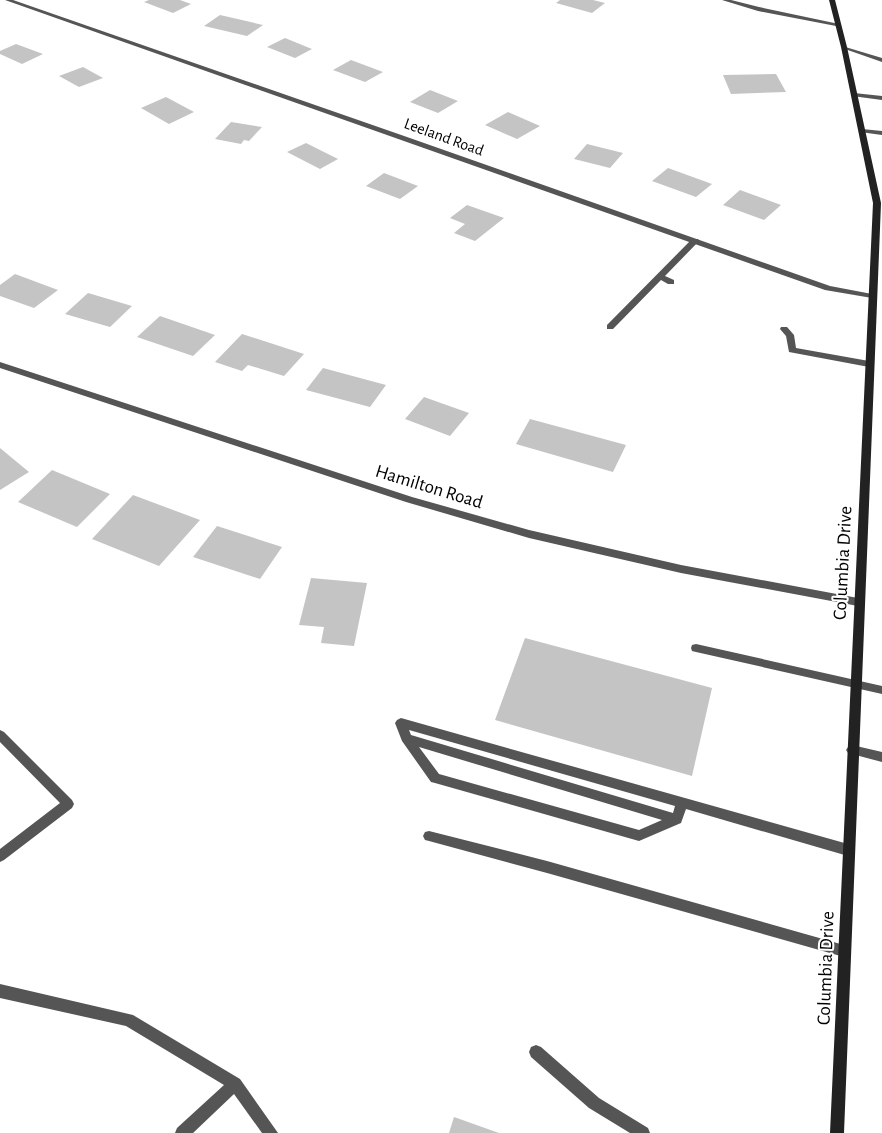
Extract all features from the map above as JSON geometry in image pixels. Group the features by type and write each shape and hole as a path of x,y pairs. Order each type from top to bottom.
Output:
{"main road":[{"name":"Columbia Drive","path":"832,0 877,202 877,297 870,364 858,602 837,1133"}],"street":[{"name":"Leeland Road","path":"8,0 828,288 877,297"},
{"path":"725,0 758,9 836,24"},
{"path":"844,47 882,60"},
{"path":"854,96 882,98"},
{"path":"862,131 882,133"},
{"path":"610,327 695,241"},
{"path":"660,277 671,282"},
{"path":"784,329 790,335 792,350 870,364"},
{"name":"Hamilton Road","path":"0,365 409,500 529,534 681,569 858,602"},
{"path":"696,648 882,690"},
{"path":"682,804 677,819 639,836 435,778 406,738 401,723 848,850"},
{"path":"0,735 68,804 0,856"},
{"path":"406,738 677,819"},
{"path":"852,750 882,757"},
{"path":"429,836 547,867 844,951"},
{"path":"0,991 128,1020 235,1084 272,1133"},
{"path":"536,1052 594,1103 644,1133"},
{"path":"182,1133 235,1084"}],"building":[{"path":"149,0 180,0 191,4 173,13 144,2"},
{"path":"560,0 593,0 605,3 592,13 556,3"},
{"path":"220,15 263,25 247,36 204,26"},
{"path":"285,38 312,49 295,58 267,47"},
{"path":"16,44 43,54 22,64 0,54 0,51"},
{"path":"351,60 383,72 365,82 333,70"},
{"path":"83,67 103,78 79,87 59,76"},
{"path":"776,74 786,92 731,94 723,75"},
{"path":"430,90 458,101 438,113 410,102"},
{"path":"166,97 194,112 169,124 141,108"},
{"path":"508,112 540,126 517,139 485,125"},
{"path":"231,122 262,127 249,141 244,140 241,144 215,139"},
{"path":"306,143 338,159 320,169 287,152"},
{"path":"587,144 623,153 610,168 574,159"},
{"path":"668,168 712,184 696,197 652,181"},
{"path":"384,173 418,186 400,199 366,186"},
{"path":"740,190 781,205 764,220 723,205"},
{"path":"467,205 504,218 475,241 454,233 465,224 450,218"},
{"path":"15,274 58,290 34,308 0,296 0,285"},
{"path":"88,293 132,306 110,327 65,314"},
{"path":"160,316 215,335 193,356 137,337"},
{"path":"242,334 304,354 284,376 248,365 242,371 215,362"},
{"path":"323,368 386,385 370,407 306,390"},
{"path":"424,397 469,413 450,436 405,419"},
{"path":"530,419 626,445 613,472 516,444"},
{"path":"0,448 29,472 0,490"},
{"path":"52,470 110,494 77,527 18,502"},
{"path":"133,495 200,520 159,566 92,539"},
{"path":"217,526 282,547 260,579 193,557"},
{"path":"311,578 367,583 354,646 321,643 324,627 299,625"},
{"path":"525,638 712,688 692,776 495,720"},
{"path":"454,1117 499,1133 449,1133"}]}
